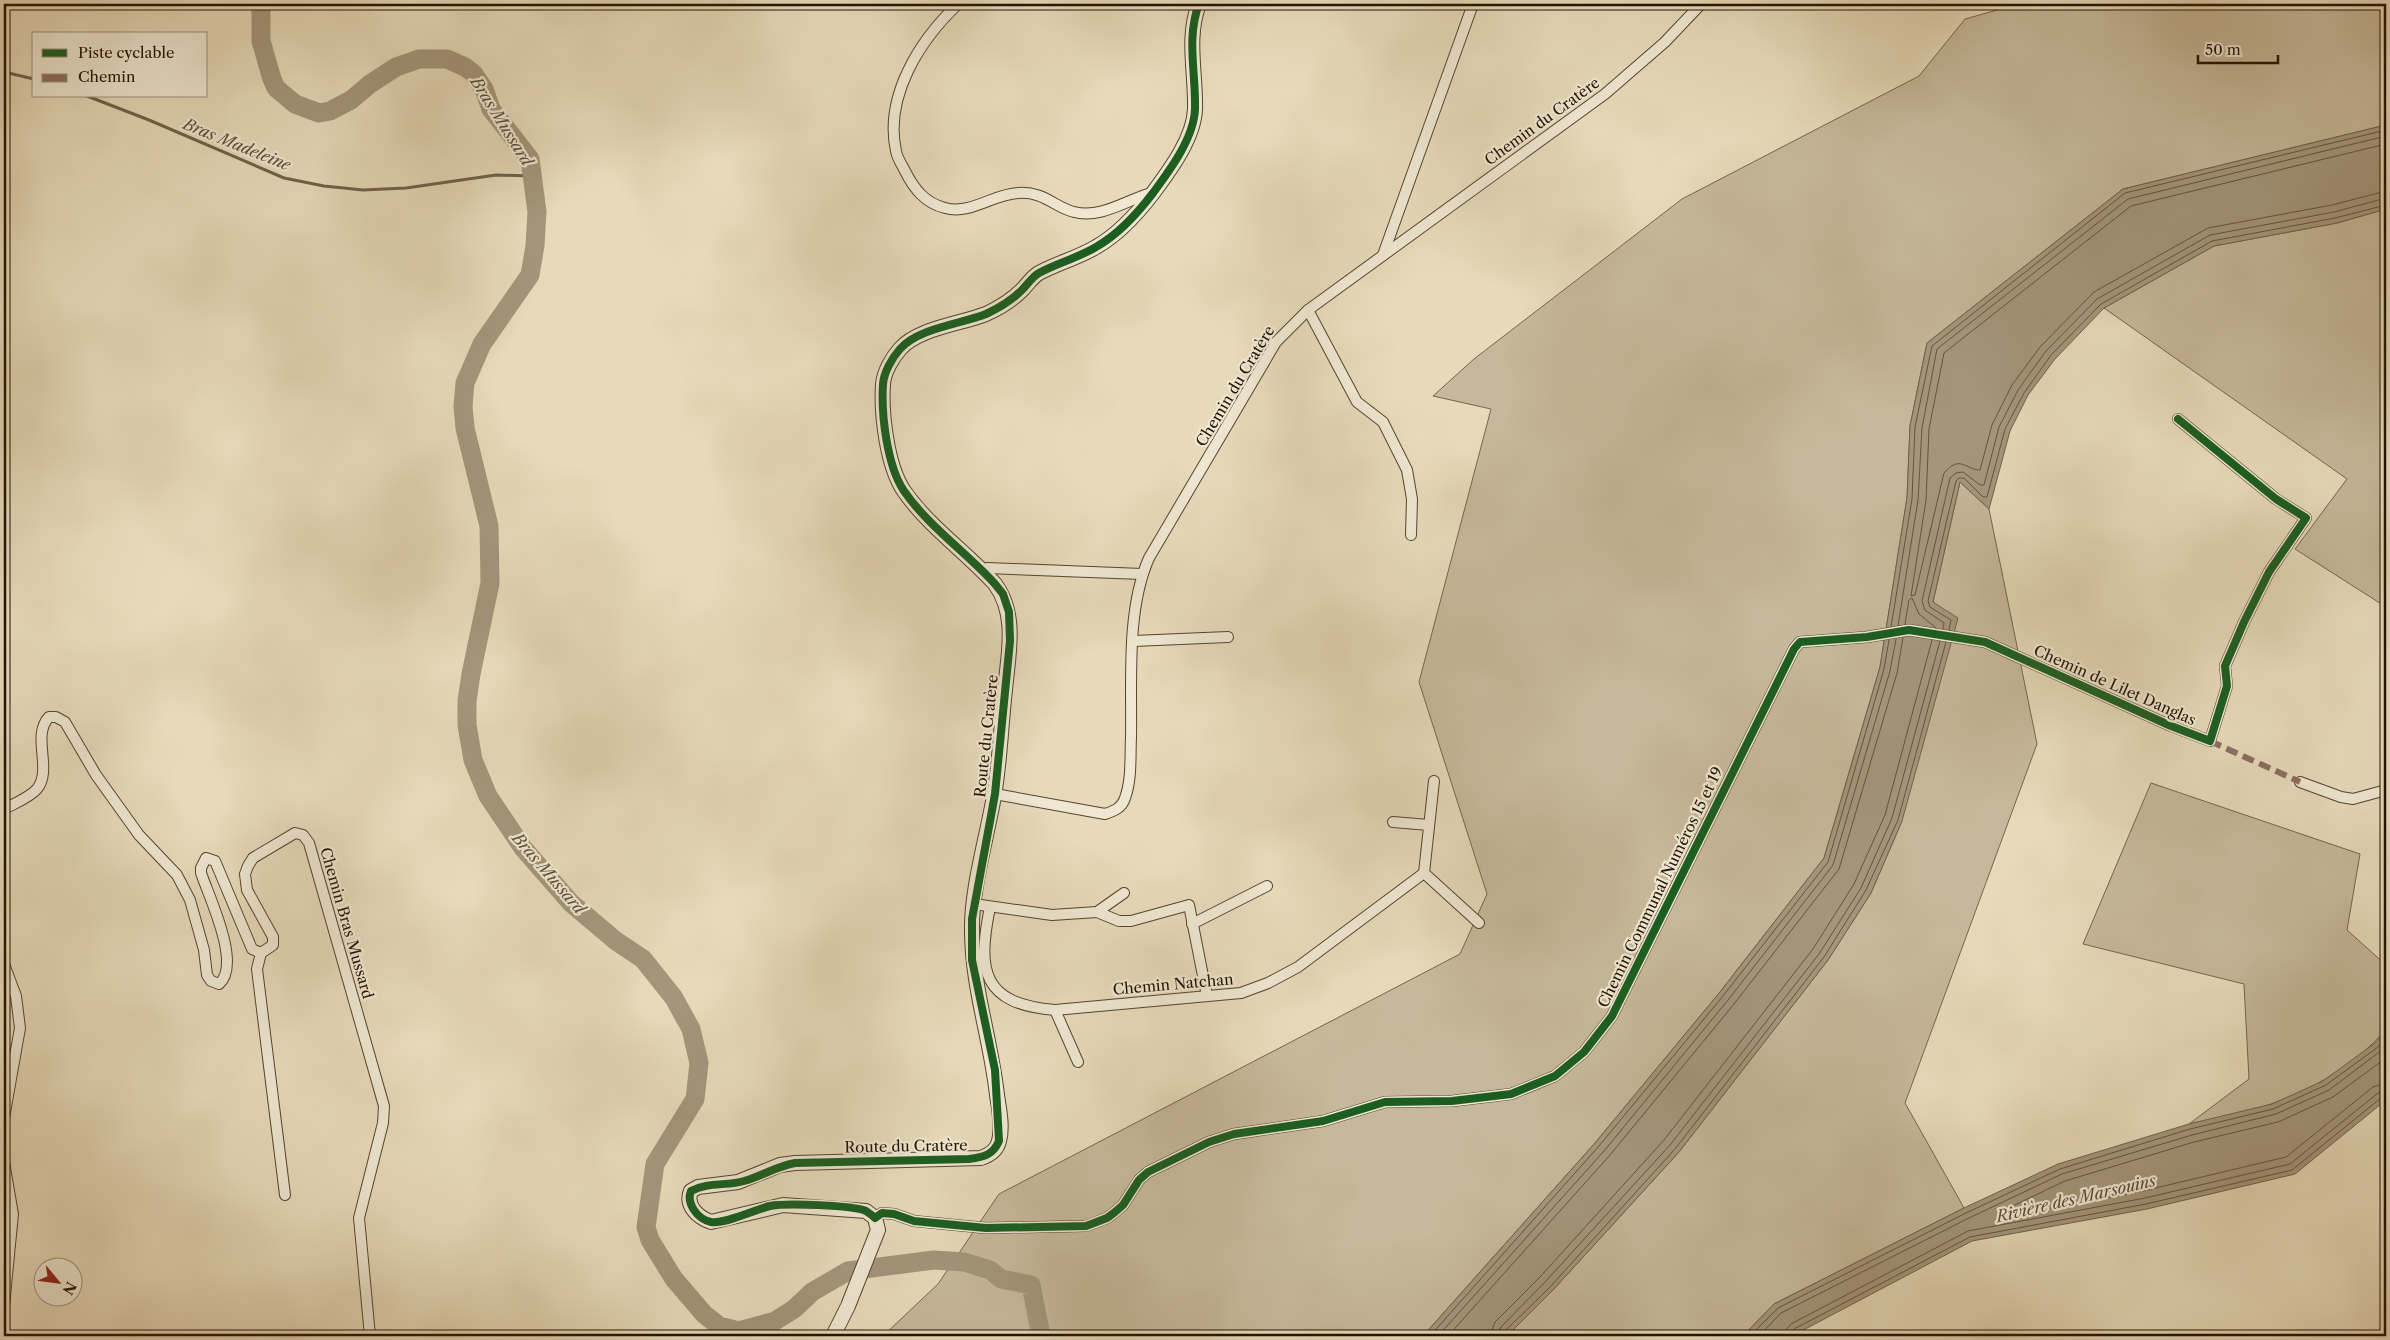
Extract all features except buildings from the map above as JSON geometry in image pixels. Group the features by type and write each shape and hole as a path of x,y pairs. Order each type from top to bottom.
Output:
{"street":[{"path":"958,4 946,16 926,43 904,79 895,103 893,130 896,153 913,187 928,202 946,208 961,210 1018,192 1043,196 1073,212 1090,214 1109,210 1136,196 1154,192"},
{"name":"Route du Cratère","path":"875,1218 866,1211 783,1205 711,1222 690,1206 688,1198 691,1191 698,1187 738,1182 780,1165 796,1163 969,1160 989,1155 995,1150 999,1141 1000,1130 995,1070 972,960 972,919 995,794 1010,641 1009,612 1003,594 983,571 928,521 904,490 894,470 887,448 883,384 887,371 900,349 909,340 1001,306 1038,274 1096,248 1116,234 1154,192 1180,150 1192,123 1195,110 1192,32 1193,18 1199,4"},
{"path":"1383,256 1473,4"},
{"name":"Chemin du Cratère","path":"995,794 1105,814 1116,810 1125,800 1130,774 1133,641 1142,574 1149,558 1276,342 1308,310 1605,94 1665,42 1701,4"},
{"path":"1308,310 1357,402 1383,422 1407,470 1412,500 1411,535"},
{"name":"Chemin de Lilet Danglas","path":"1800,642 1867,637 1910,630 1963,640 1985,642 2171,726 2210,741 2227,686 2225,666 2269,572 2306,518 2276,499 2178,419"},
{"path":"983,571 987,568 1142,574"},
{"path":"1133,641 1228,637"},
{"name":"Chemin Communal Numéros 15 et 19","path":"875,1218 882,1213 914,1221 986,1228 1086,1226 1107,1218 1115,1212 1123,1205 1139,1180 1148,1172 1209,1142 1234,1134 1323,1121 1385,1102 1452,1101 1511,1094 1555,1076 1584,1052 1612,1016 1794,649 1800,642"},
{"path":"4,809 30,795 40,784 43,772 42,732 44,723 49,717 61,719 96,775 139,835 177,876 190,900 211,982 219,984 225,978 228,968 224,936 201,873 201,868 206,858 215,861 252,949 261,953"},
{"path":"1434,781 1424,873 1479,923"},
{"path":"2300,782 2341,797 2353,799 2386,790"},
{"path":"1393,822 1430,825"},
{"name":"Chemin Bras Mussard","path":"285,1194 257,969 261,953 271,946 273,937 247,890 245,874 253,858 288,835 300,833 309,843 384,1106 383,1123 359,1218 370,1336"},
{"name":"Chemin Natchan","path":"990,907 983,941 984,964 998,992 1011,1002 1030,1008 1055,1010 1241,993 1268,984 1298,967 1424,873"},
{"path":"1192,924 1267,886"},
{"path":"1097,912 1124,893"},
{"path":"974,904 1052,915 1097,912 1119,921 1131,921 1188,905 1207,996"},
{"path":"4,964 16,996 20,1028 4,1118"},
{"path":"1055,1010 1078,1062"},
{"path":"4,1162 13,1214 4,1306"},
{"path":"833,1336 848,1306 878,1230 875,1218"}],"shaded area":[{"path":"2019,4 2386,4 2386,125 2123,189 1927,343 1910,426 1907,498 1880,667 1824,858 1720,992 1595,1143 1423,1336 883,1336 938,1284 999,1194 1460,954 1487,894 1419,682 1491,409 1433,396 1474,359 1682,199 1919,76 1965,19"},
{"path":"2386,209 2386,607 2295,549 2347,479 2104,308 2214,246 2337,223"},
{"path":"1960,482 1989,509 2037,744 1905,1103 1964,1208 1774,1304 1743,1336 1507,1336 1553,1290 1679,1152 1828,960 1871,893 1902,821 1933,602"},
{"path":"2151,783 2360,854 2347,930 2386,965 2386,1030 2361,1054 2318,1083 2287,1098 2261,1107 2189,1124 2249,1079 2244,984 2083,944"}],"water":[{"path":"2386,125 2386,209 2337,223 2214,246 2104,308 2055,359 2028,395 2010,431 1989,509 1960,482 1933,602 1958,618 1902,821 1871,893 1828,960 1679,1152 1553,1290 1507,1336 1423,1336 1595,1143 1720,992 1824,858 1880,667 1907,498 1910,426 1927,343 2123,189"},
{"name":"Rivière des Marsouins","path":"2386,1030 2386,1100 2295,1174 2147,1209 1972,1241 1792,1336 1743,1336 1774,1304 1964,1208 2058,1164 2189,1124 2272,1104 2323,1081 2375,1043"}],"waterway":[{"name":"Bras Mussard","path":"261,4 261,41 272,79 276,88 295,104 319,113 330,111 351,100 370,84 396,67 419,59 447,59 473,73 484,89 491,109 530,159 537,212 535,246 530,275 482,344 465,383 463,406 465,428 489,526 490,583 471,674 467,701 467,725 473,760 488,796 523,848 571,903 616,941 643,959 674,998 691,1029 699,1063 695,1099 655,1164 646,1227 650,1240 674,1279 704,1314 719,1326 739,1331 775,1321 794,1309 812,1292 848,1271 934,1260 964,1262 990,1270 1001,1279 1031,1285 1041,1336"},
{"name":"Bras Madeleine","path":"4,72 32,79"},
{"name":"Bras Madeleine","path":"92,98 149,120 284,178 324,186 363,190 406,188 496,175 533,176"}],"marked path":[{"path":"2210,741 2300,782"}],"cycle path":[{"path":"1199,4 1195,17 1192,43 1195,96 1194,120 1180,153 1167,174 1141,208 1120,230 1104,242 1089,251 1039,273 1018,294 1000,306 976,318 929,331 908,342 894,357 887,370 883,384 886,439 893,468 904,491 936,528 995,584 1003,594 1009,612 1010,641 995,794 972,919 972,960 995,1070 999,1141 997,1146 984,1156 969,1159 795,1163 782,1166 744,1181 704,1186 691,1191 691,1205 701,1218 717,1222 770,1206 804,1205 859,1209 866,1211 875,1218 882,1213 894,1214 914,1221 986,1228 1086,1226 1107,1218 1115,1212 1123,1205 1139,1180 1148,1172 1209,1142 1234,1134 1323,1121 1385,1102 1452,1101 1511,1094 1555,1076 1584,1052 1612,1016 1794,649 1800,642 1867,637 1909,630 1985,642 2171,726 2210,741 2227,686 2225,666 2269,572 2306,518 2276,499 2178,419"}]}
